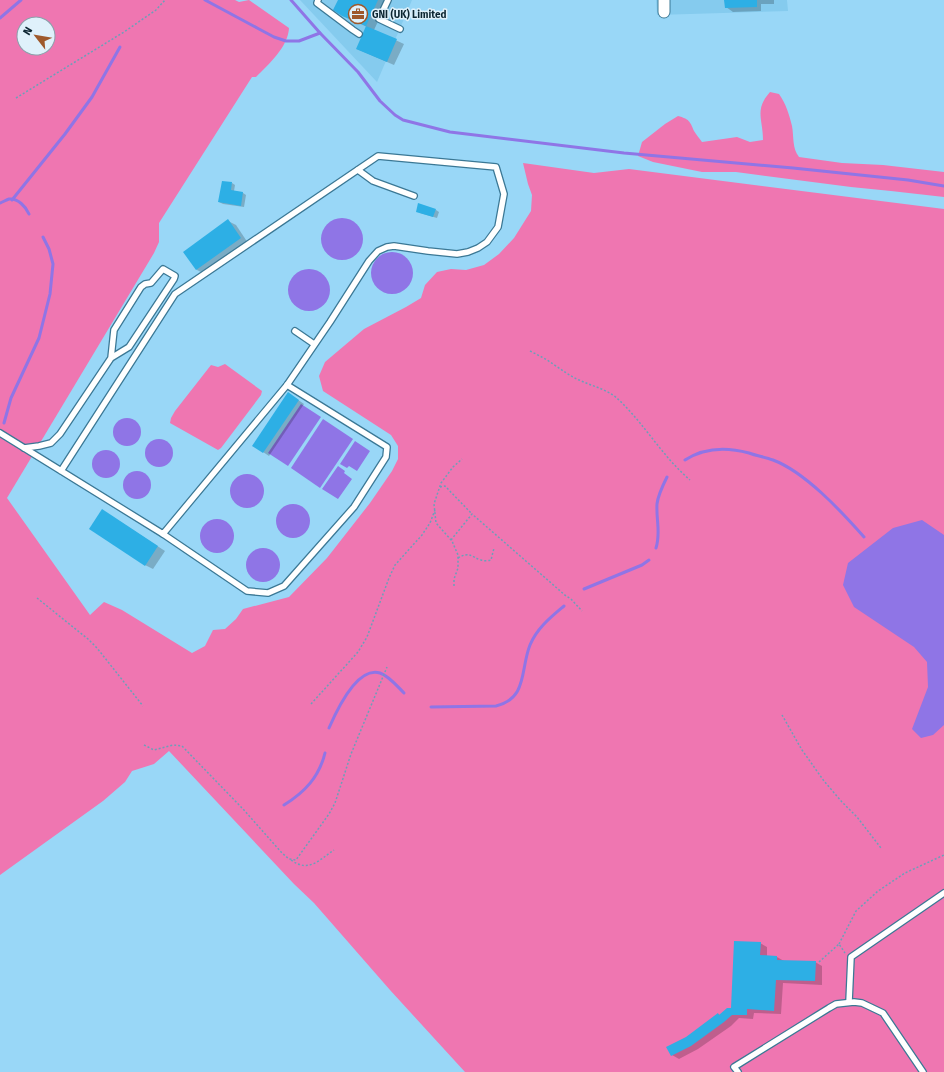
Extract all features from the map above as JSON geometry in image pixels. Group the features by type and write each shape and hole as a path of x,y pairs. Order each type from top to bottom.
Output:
{"street":[{"path":"664,0 664,12"}],"lane":[{"path":"318,0 317,3 359,34"},
{"path":"388,0 379,19 400,29"},
{"path":"61,471 175,294 378,156 496,167 504,194 498,227 487,242 478,248 457,254 394,246 378,251 369,261 287,385 163,534"},
{"path":"358,170 373,181 414,196"},
{"path":"24,448 51,443 60,434 111,358 129,347 171,284 175,276 172,273 163,269 151,282 141,287 114,330 111,358"},
{"path":"295,330 314,344"},
{"path":"0,433 163,534 247,591 268,593 284,586 354,507 386,457 387,447 287,385"},
{"path":"849,1002 851,957 944,893"},
{"path":"738,1072 734,1066 829,1008 849,1002 862,1003 883,1013 923,1072"}],"path":[{"path":"16,98 124,32 156,10 165,0"},
{"path":"530,351 580,381 606,390 619,400 675,467 690,480"},
{"path":"454,586 454,579 458,568 458,555 451,540 436,523 434,504 441,483 453,467 462,459"},
{"path":"440,487 445,486 472,514 571,599 582,611"},
{"path":"311,704 358,652 367,637 395,565 422,535 430,523 435,510"},
{"path":"451,540 472,514"},
{"path":"458,558 464,554 473,556 481,561 491,560 494,548"},
{"path":"37,598 97,648 143,706"},
{"path":"289,859 296,860 329,814 335,803 351,754 387,668"},
{"path":"782,715 802,750 832,792 857,817 882,848"},
{"path":"144,745 154,750 173,745 182,746 243,809 282,853 298,865 312,864 334,850"},
{"path":"819,962 839,944 856,911 878,891 905,873 944,855"},
{"path":"839,944 851,961"}],"shaded area":[{"path":"0,0 235,0 239,2 249,0 289,28 288,35 282,48 272,61 256,77 252,77 159,223 159,242 154,253 7,498 90,615 104,602 122,610 192,653 205,646 213,630 225,629 236,619 243,609 289,597 327,558 370,503 392,471 398,459 398,446 391,435 323,391 319,376 325,362 364,329 421,298 425,285 437,272 451,269 466,270 484,265 499,254 514,238 531,211 532,195 523,163 594,173 629,169 944,209 944,1072 465,1072 390,990 314,903 294,884 169,751 154,764 132,771 125,782 103,801 0,875"},
{"path":"300,0 412,0 377,82"},
{"path":"656,0 787,0 788,11 657,15"},
{"path":"770,92 779,94 785,105 792,126 794,146 799,157 842,163 883,165 944,172 944,197 736,172 702,172 653,162 638,156 642,142 678,116 689,121 702,142 737,137 750,142 763,140 760,115 762,104"},
{"path":"338,218 346,218 357,224 363,235 363,243 357,254 346,260 338,260 327,254 321,243 321,235 327,224"},
{"path":"388,252 396,252 407,258 413,269 413,277 407,288 396,294 388,294 377,288 371,277 371,269 377,258"},
{"path":"309,269 324,275 330,290 324,305 309,311 294,305 288,290 294,275"},
{"path":"225,364 262,391 261,395 218,450 170,423 175,411 211,365 218,367"},
{"path":"301,404 321,417 288,466 268,453"},
{"path":"127,418 137,422 141,432 137,442 127,446 117,442 113,432 117,422"},
{"path":"323,419 353,439 320,488 291,468"},
{"path":"159,439 169,443 173,453 169,463 159,467 149,463 145,453 149,443"},
{"path":"355,441 370,451 357,471 349,466 347,468 340,464"},
{"path":"106,450 116,454 120,464 116,474 106,478 96,474 92,464 96,454"},
{"path":"338,466 352,479 338,499 322,489"},
{"path":"137,471 147,475 151,485 147,495 137,499 127,495 123,485 127,475"},
{"path":"244,474 250,474 254,475 261,481 264,491 263,498 257,505 250,508 244,508 240,507 233,501 230,494 230,488 231,484 237,477"},
{"path":"290,504 296,504 300,505 307,511 310,521 309,528 303,535 296,538 290,538 286,537 279,531 276,524 276,518 277,514 283,507"},
{"path":"214,519 220,519 224,520 231,526 234,536 233,543 227,550 220,553 214,553 210,552 203,546 200,539 200,533 201,529 207,522"},
{"path":"922,520 944,535 944,725 933,735 921,738 912,729 928,687 927,662 914,647 854,607 843,585 848,563 893,528"},
{"path":"260,548 266,548 270,549 277,555 280,565 279,572 273,579 266,582 260,582 256,581 249,575 246,568 246,562 247,558 253,551"}],"building":[{"path":"338,0 378,0 366,26 342,16 333,10"},
{"path":"724,0 757,0 757,7 725,8"},
{"path":"366,26 397,39 387,62 356,49"},
{"path":"222,181 232,182 231,190 243,192 241,206 218,202"},
{"path":"418,203 436,209 433,217 416,212"},
{"path":"228,219 241,238 196,270 183,252"},
{"path":"288,392 299,400 263,453 252,446"},
{"path":"102,509 158,546 145,566 89,529"},
{"path":"734,941 761,942 760,955 777,956 777,960 816,961 815,981 776,980 774,1011 747,1009 747,1015 732,1015 691,1046 671,1056 666,1047 686,1037 718,1013 719,1015 727,1008 731,1008"}],"waterway":[{"path":"0,18 21,0"},
{"path":"205,0 274,37 286,41 299,41 320,33"},
{"path":"291,0 320,33 358,72 380,101 395,115 403,120 450,132 624,153 908,180 944,186"},
{"path":"12,200 65,134 92,97 120,47"},
{"path":"0,203 9,199 16,200 24,206 29,214"},
{"path":"4,423 11,398 39,338 50,294 53,264 49,249 43,237"},
{"path":"685,460 708,450 716,449 741,451 773,460 797,473 822,493 864,537"},
{"path":"656,548 658,532 657,504 667,477"},
{"path":"584,589 642,565 649,560"},
{"path":"431,707 496,706 513,697 521,682 527,654 536,633 564,606"},
{"path":"329,728 348,692 363,676 371,673 383,674 404,693"},
{"path":"284,805 305,789 315,777 325,753"}],"place":[{"name":"GNI (UK) Limited","path":"358,14"}]}
